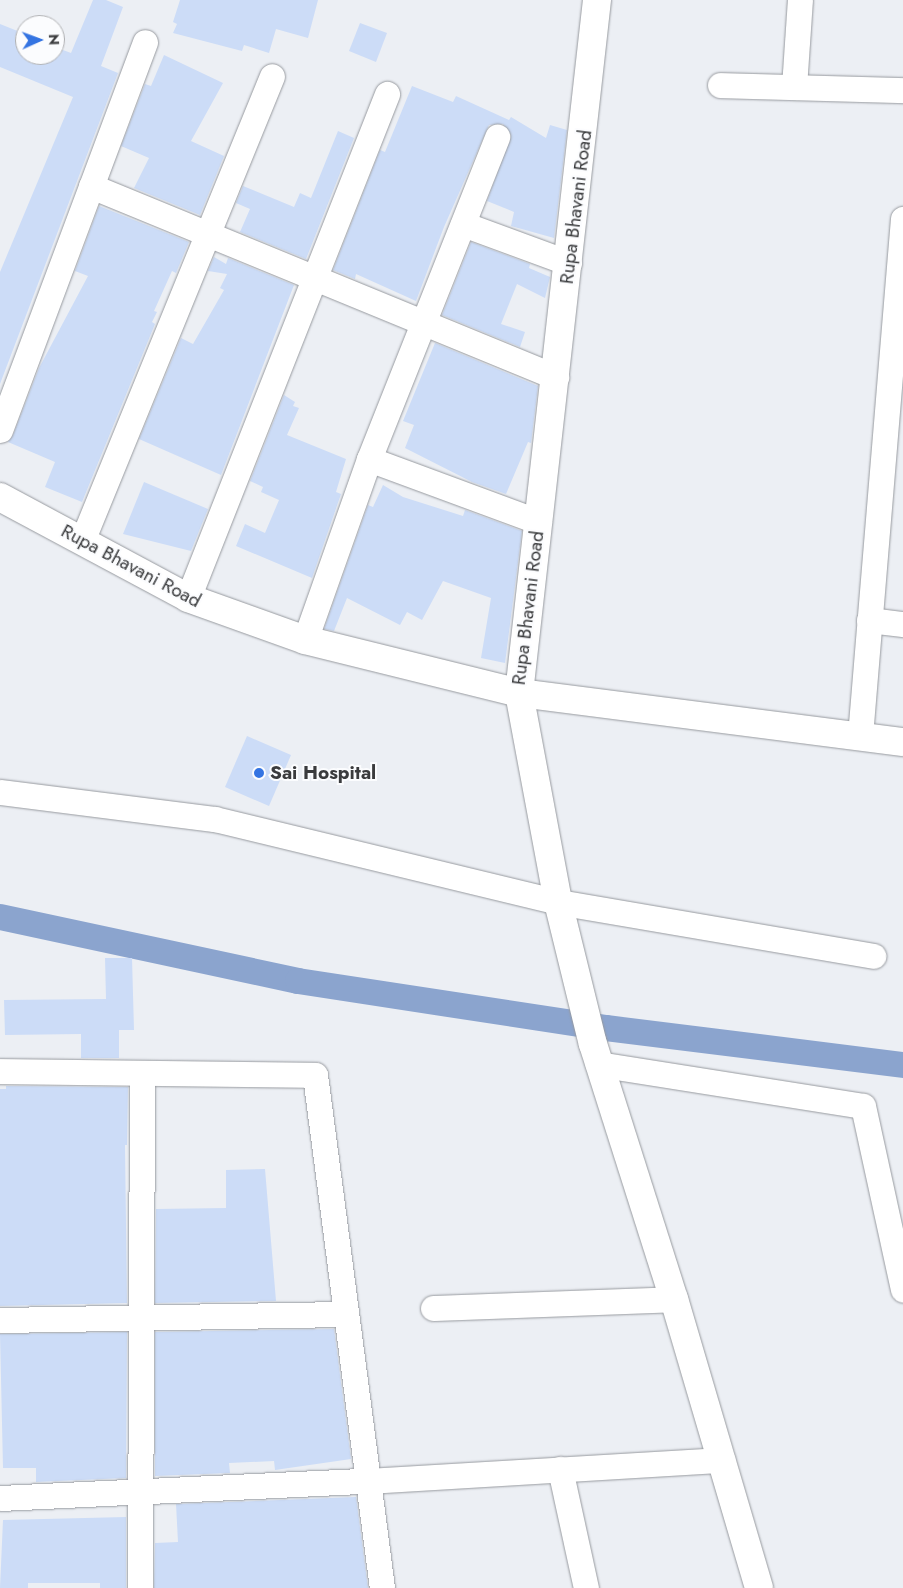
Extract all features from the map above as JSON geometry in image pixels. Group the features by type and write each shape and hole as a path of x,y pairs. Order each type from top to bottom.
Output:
{"street":[{"name":"Rupa Bhavani Road","path":"0,498 188,598 305,640 519,693 569,263 597,0"},
{"path":"794,87 800,0"},
{"path":"0,430 145,42"},
{"path":"82,541 272,76"},
{"path":"720,85 903,90"},
{"path":"188,598 387,94"},
{"path":"305,640 369,460 497,137"},
{"path":"91,186 556,377"},
{"path":"860,736 869,620 893,467 903,218"},
{"path":"463,224 569,263"},
{"path":"369,460 539,522"},
{"path":"869,620 903,624"},
{"path":"760,1588 674,1298 596,1054 583,1006 558,902 519,693 903,742"},
{"path":"0,792 215,819 558,902 873,956"},
{"path":"596,1054 863,1106 903,1290"},
{"path":"0,1071 316,1075 345,1314 382,1588"},
{"path":"140,1588 142,1073"},
{"path":"433,1308 674,1298"},
{"path":"0,1320 345,1314"},
{"path":"0,1498 367,1481 722,1460"},
{"path":"560,1469 586,1588"}],"building":[{"path":"93,0 106,0 123,7 101,66 118,73 0,384 0,272 73,97 0,67 0,24 15,30 15,65 65,65 65,51 71,53"},
{"path":"180,0 318,0 308,38 276,29 269,53 244,45 242,51 173,33 177,24 173,22"},
{"path":"360,23 387,33 376,62 349,51"},
{"path":"164,55 223,83 191,141 224,156 200,215 134,188 149,158 121,146 145,84 151,86"},
{"path":"412,86 453,102 456,96 509,120 511,117 546,138 550,125 567,130 554,238 511,226 514,212 487,201 511,135 503,124 489,125 444,227 416,301 356,274 355,279 333,270 380,150 385,152"},
{"path":"338,131 354,138 306,259 240,232 250,209 236,203 243,186 294,207 300,193 311,198"},
{"path":"99,206 189,242 176,273 172,271 154,311 157,312 152,322 155,324 82,502 45,487 55,462 8,442 13,435 39,368 88,276 75,271"},
{"path":"471,242 530,264 529,268 550,277 545,298 517,284 501,324 525,332 520,347 442,315"},
{"path":"214,257 226,264 228,258 294,285 221,475 139,439 181,338 193,344 224,290 220,288 227,274 208,271"},
{"path":"435,343 538,386 531,443 528,442 506,494 472,482 405,448 414,425 403,421"},
{"path":"284,395 295,402 293,406 299,408 287,435 346,459 336,492 341,494 312,578 236,546 245,524 265,533 279,500 261,492 263,487 250,481"},
{"path":"144,482 208,509 191,551 123,534"},
{"path":"383,485 403,497 463,516 465,510 522,531 505,663 481,658 491,598 443,581 422,620 407,612 400,625 347,598 334,631 324,629 368,505 373,507"},
{"path":"247,736 291,755 269,806 225,787"},
{"path":"105,958 132,958 134,1030 119,1030 119,1058 81,1058 81,1034 5,1035 4,1000 106,999"},
{"path":"6,1086 128,1087 127,1145 125,1145 127,1303 0,1306 0,1089 6,1089"},
{"path":"265,1169 276,1301 155,1303 156,1209 226,1208 226,1170"},
{"path":"334,1329 351,1459 275,1470 274,1461 229,1463 230,1473 155,1476 155,1332"},
{"path":"127,1332 126,1478 36,1482 36,1468 3,1468 0,1334"},
{"path":"356,1497 368,1588 154,1588 155,1543 178,1542 176,1504"},
{"path":"126,1517 126,1588 100,1588 100,1583 28,1583 28,1588 0,1588 3,1520"}],"waterway":[{"path":"0,917 298,981 606,1028 903,1065"}],"place":[{"name":"Sai Hospital","path":"259,773"}]}
